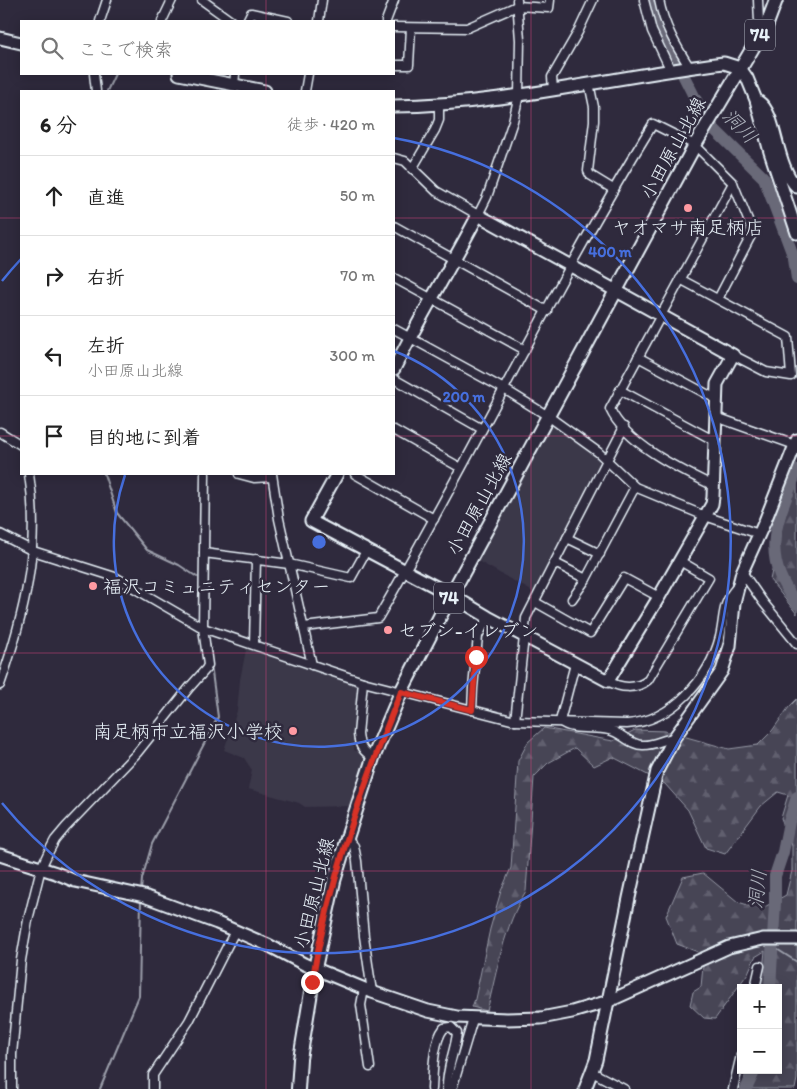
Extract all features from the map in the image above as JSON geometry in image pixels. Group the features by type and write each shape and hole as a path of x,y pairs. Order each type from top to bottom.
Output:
{"main road":[{"name":"小田原山北線","path":"298,1089 300,1059 315,968 334,881 374,758 401,692 451,595 695,144 767,24 776,0"}],"street":[{"path":"100,20 107,0"},
{"path":"162,20 172,0"},
{"path":"202,0 230,20"},
{"path":"319,20 322,0"},
{"path":"386,20 394,0"},
{"path":"395,27 467,28 517,3 549,8 550,0"},
{"path":"553,89 552,77 578,32 593,0"},
{"path":"644,0 652,31 672,71"},
{"path":"659,0 664,22 674,43 690,68"},
{"path":"758,0 759,22 767,24"},
{"path":"395,366 409,337 487,198 513,121 519,95 520,40 517,3"},
{"path":"247,20 251,13 283,20"},
{"path":"395,65 410,65 411,28"},
{"path":"0,38 20,42"},
{"path":"395,106 439,104 519,95 724,63 740,68 747,78 756,100 772,160 797,233"},
{"path":"94,75 96,90"},
{"path":"190,75 234,79 262,90"},
{"path":"304,90 308,75"},
{"path":"589,84 594,107 594,121 588,171 590,175 613,189"},
{"path":"756,100 764,105 781,160 788,176 797,187"},
{"path":"412,169 435,130 439,120 439,104"},
{"path":"304,627 378,618 434,519 613,189 653,124 695,144 732,183 754,232 718,299"},
{"path":"395,158 402,160 436,191 615,291 766,372 792,376 788,337 680,279"},
{"path":"714,486 642,446 612,416 610,409 732,183"},
{"path":"395,227 547,311"},
{"path":"395,279 525,350"},
{"path":"395,330 504,389 548,416 598,452 635,487 705,516 759,534"},
{"path":"608,681 712,504 717,384 733,354"},
{"path":"638,357 716,399"},
{"path":"395,380 482,429"},
{"path":"620,390 715,440"},
{"path":"585,1089 596,1060 657,771 674,738 722,671 730,646 734,603 742,572 796,443 716,417"},
{"path":"515,720 526,618 624,428"},
{"path":"395,431 461,468"},
{"path":"0,432 20,444"},
{"path":"0,685 16,640 26,598 33,551 32,491 29,475"},
{"path":"22,1089 12,1088 12,1054 21,960 28,920 41,868 48,852 60,833 137,753 208,665 203,628 205,475"},
{"path":"243,475 254,478 272,476 289,564 312,665"},
{"path":"336,475 311,521 618,687 627,688 643,684 653,672 709,578 680,561"},
{"path":"357,475 434,519"},
{"path":"572,599 586,579 635,487"},
{"path":"0,534 33,551 116,577 203,628 363,682 515,720 635,724 668,710 684,698 704,673 716,651 726,601 738,585"},
{"path":"567,538 600,554"},
{"path":"204,553 289,564 351,578 366,551"},
{"path":"254,644 256,560"},
{"path":"555,563 586,579"},
{"path":"742,572 763,602 797,644"},
{"path":"535,602 590,633 624,578 659,597"},
{"path":"472,710 478,636 488,617"},
{"path":"560,721 575,664"},
{"path":"363,682 359,741 360,747 365,753 374,758"},
{"path":"560,721 564,725 572,727 614,731 635,743 643,745 674,738"},
{"path":"347,838 354,846 357,861 368,991 361,1005 370,1067"},
{"path":"0,855 41,868 75,882 140,895 195,914 368,991 445,1016 541,1018 572,1012 609,1001 729,947 763,939 797,939"},
{"path":"153,1089 154,1075 190,1021 236,931"},
{"path":"756,984 760,966"},
{"path":"452,1089 469,1018"},
{"path":"432,1089 433,1069 440,1033 444,1028 451,1027 457,1033 456,1045 449,1062 446,1079 447,1089"},
{"path":"592,1072 624,1089"},
{"path":"734,1089 737,1074"}],"shaded area":[{"path":"552,424 599,459 601,466 535,593 478,561"},
{"name":"南足柄市立福沢小学校","path":"247,645 361,685 354,750 368,758 350,806 305,807 299,803 248,789 252,770 244,758 224,750 237,711 240,680"}],"green space":[{"path":"797,477 797,614 770,580 782,525"},
{"path":"797,699 797,1079 795,1089 743,1089 745,1074 782,1074 782,984 761,984 765,951 755,957 748,973 740,984 737,984 737,988 715,1019 704,1018 690,1005 693,992 701,987 703,966 698,952 677,944 666,916 683,877 703,873 738,902 761,909 786,895 792,871 792,846 781,818 788,795 778,792 761,806 725,854 706,848 688,810 665,784 613,757 594,766 575,748 548,763 534,777 526,891 518,905 507,934 487,1011 472,1007 490,929 501,891 511,868 518,761 528,742 544,728 613,741 635,730 665,731 729,749 758,745 772,731"}],"waterway":[{"name":"洞川","path":"651,0 659,27 702,112 714,129 764,178 794,258 797,279"},
{"path":"107,90 115,75"},
{"name":"洞川","path":"797,470 783,506 775,538 778,570 785,586 797,604"},
{"path":"104,475 117,513 147,550 179,565 197,577"},
{"path":"141,892 142,879 152,844 218,717 211,665"},
{"name":"洞川","path":"770,984 775,876 797,797"},
{"path":"100,1089 139,996 141,899"},
{"path":"772,946 797,962"},
{"name":"洞川","path":"746,1089 753,1074"}],"place":[{"name":"ヤオマサ南足柄店","path":"688,208"},
{"name":"福沢コミュニティセンター","path":"93,586"},
{"name":"セブン-イレブン","path":"388,630"},
{"name":"南足柄市立福沢小学校","path":"293,731"}],"route":[{"path":"312,982 334,881 347,838 374,758 401,692 472,710 476,657"}]}
